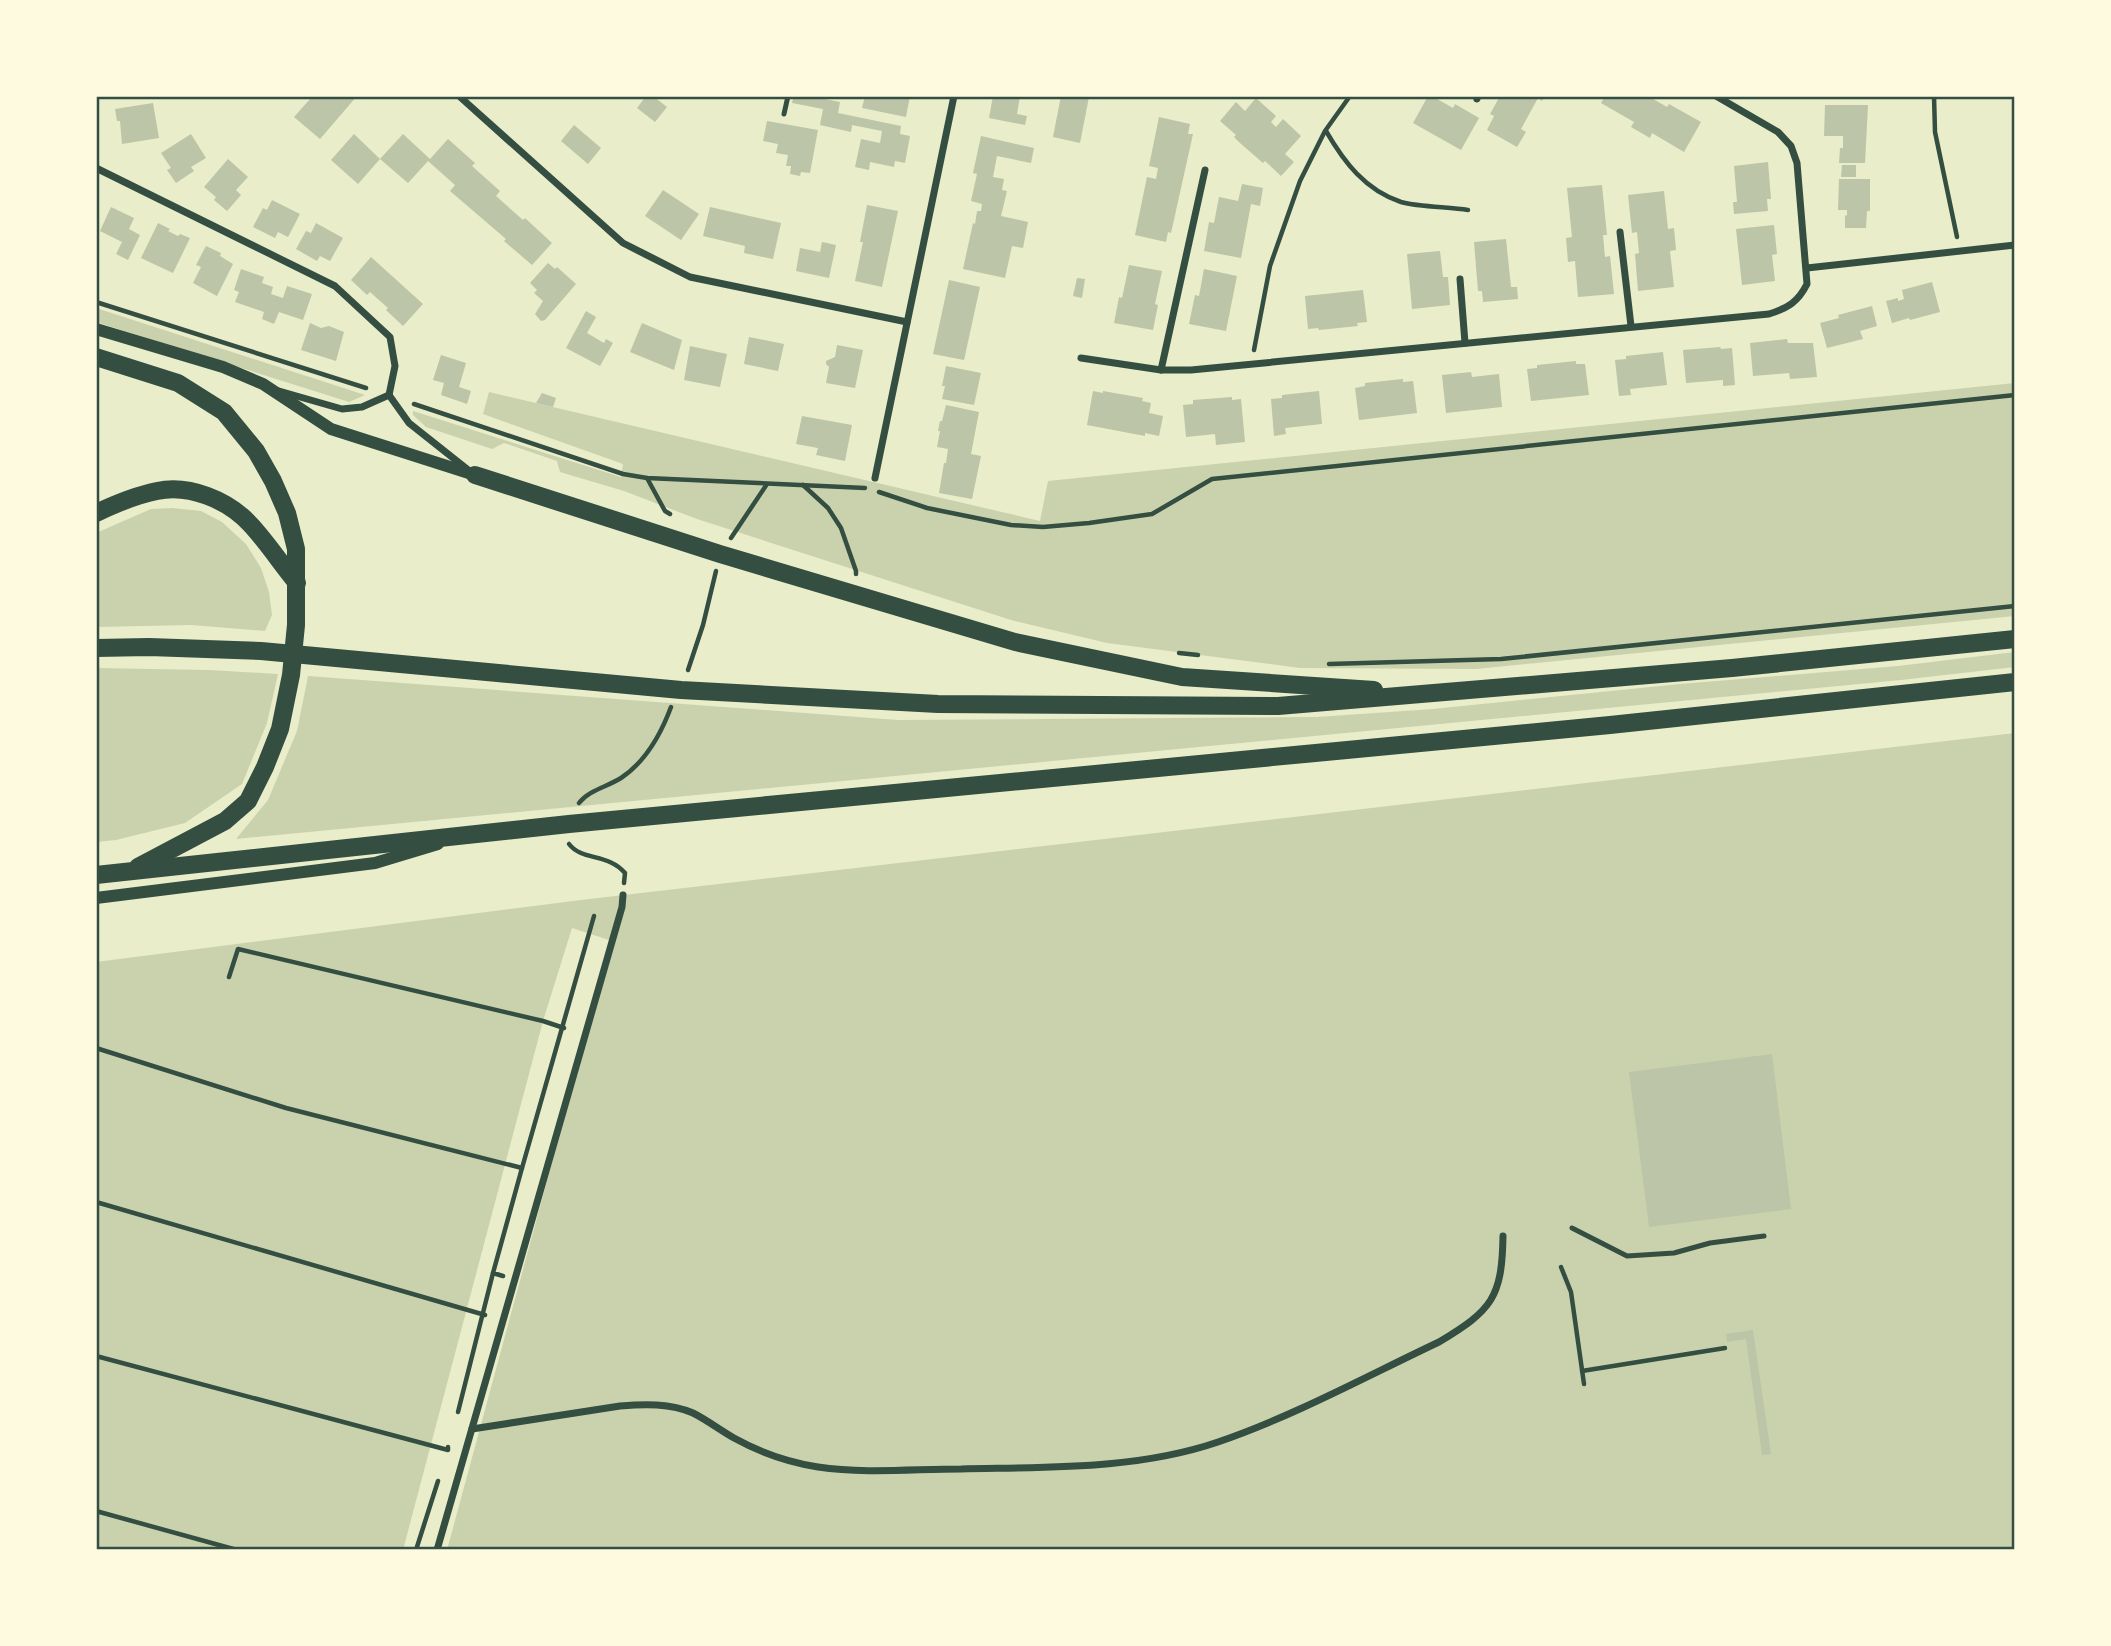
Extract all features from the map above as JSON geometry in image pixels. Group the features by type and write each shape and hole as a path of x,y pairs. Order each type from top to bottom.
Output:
{"main road":[{"path":"96,357 178,383 224,412 256,451 278,492 287,513 296,548 296,625 288,697 280,729 248,801 225,821 128,872"},
{"path":"475,475 720,554 1015,642 1182,677 1433,694"},
{"path":"96,513 158,490 178,490 204,495 225,503 249,523 297,583"},
{"path":"96,648 261,651 681,690 938,704 1278,706 1731,668 2015,639"},
{"path":"96,875 473,834 1610,725 2015,682"}],"street":[{"path":"459,96 623,243 690,277 907,322"},
{"path":"875,478 954,96"},
{"path":"1081,358 1161,370 1191,370 1769,314 1785,309 1800,299 1807,284 1797,163 1791,146 1778,132 1716,96"},
{"path":"96,167 335,286 390,337 395,366 389,395 409,423 475,475"},
{"path":"1161,370 1205,170"},
{"path":"1620,232 1631,326"},
{"path":"1807,268 2015,245"},
{"path":"1460,279 1465,343"},
{"path":"96,329 223,367 263,384 342,409 362,407 389,395"},
{"path":"263,384 331,429 475,475"},
{"path":"96,898 375,863 473,834"},
{"path":"437,1550 623,895"},
{"path":"472,1429 608,1407 643,1405 691,1413 764,1453 779,1459 821,1467 888,1470 1052,1467 1151,1458 1215,1443 1256,1427 1439,1342 1460,1329 1487,1306 1496,1292 1501,1278 1503,1236"}],"lane":[{"path":"784,114 788,96"},
{"path":"1572,1228 1627,1256 1674,1253 1710,1243 1764,1236"}],"path":[{"path":"1251,364 1270,266 1300,181 1325,131 1350,96"},
{"path":"1934,96 1935,132 1960,251"},
{"path":"1325,131 1341,157 1366,184 1402,202 1468,210"},
{"path":"96,296 98,302 389,395 623,474 647,478 867,488 927,508 1011,525 1043,527 1152,514 1212,479 2015,395"},
{"path":"647,478 665,511 673,516"},
{"path":"803,485 828,508 841,528 856,571 854,582"},
{"path":"718,534 743,543"},
{"path":"1317,664 1502,659 2015,606"},
{"path":"1166,652 1207,656"},
{"path":"455,1423 484,1315 492,1273 594,916"},
{"path":"229,976 237,949 544,1021 564,1028"},
{"path":"96,1048 286,1108 522,1168"},
{"path":"96,1202 503,1320"},
{"path":"1560,1268 1571,1292 1584,1384"},
{"path":"492,1273 514,1280"},
{"path":"1583,1371 1725,1349"},
{"path":"96,1356 448,1450"},
{"path":"444,1462 451,1436"},
{"path":"416,1550 440,1475"},
{"path":"96,1511 237,1550"}],"green space":[{"path":"96,308 365,395 349,402 96,322"},
{"path":"2015,383 2015,616 1476,669 1300,668 1107,643 1011,620 697,519 624,491 560,472 557,461 504,443 492,449 426,427 413,415 413,411 621,477 623,464 483,414 489,392 1040,521 1048,481"},
{"path":"151,509 201,511 222,522 246,544 261,568 269,592 272,615 265,631 191,625 96,627 96,533"},
{"path":"2015,652 2015,667 1901,680 236,839 268,800 297,731 308,676 898,720 1317,717 1433,709 1680,684 1898,666"},
{"path":"96,668 278,674 267,723 242,784 185,823 116,840 96,842"},
{"path":"2015,733 2015,1550 447,1550 612,941 572,928 543,1021 403,1550 96,1550 96,962 581,900"}],"building":[{"path":"308,96 357,96 320,139 294,117 311,98"},
{"path":"646,96 653,96 667,107 655,122 637,108"},
{"path":"794,96 826,96 825,99 840,102 838,113 901,126 900,134 910,136 905,163 895,161 894,167 870,162 869,170 855,167 861,139 880,143 882,131 852,125 851,132 820,125 823,109 792,103"},
{"path":"865,96 910,96 906,117 862,108"},
{"path":"993,96 1020,96 1017,114 1027,116 1025,125 989,118"},
{"path":"1061,96 1089,97 1080,143 1053,137"},
{"path":"1428,96 1453,108 1455,104 1479,118 1461,150 1413,123"},
{"path":"1500,96 1545,96 1542,101 1538,98 1521,129 1526,132 1517,147 1487,130 1494,116 1490,114"},
{"path":"1605,96 1648,96 1701,122 1684,152 1652,133 1650,138 1631,127 1634,122 1601,103"},
{"path":"1256,98 1276,116 1271,122 1276,127 1283,119 1301,136 1285,154 1294,162 1281,176 1240,143 1234,137 1236,135 1220,121 1236,102 1245,111"},
{"path":"153,103 159,138 122,144 120,121 117,121 115,109"},
{"path":"1825,105 1868,105 1865,163 1839,163 1843,136 1824,136"},
{"path":"1159,117 1190,124 1188,134 1193,134 1171,233 1168,232 1166,242 1135,235 1147,177 1156,179 1158,168 1149,166"},
{"path":"767,121 818,130 810,173 801,172 800,176 790,174 791,166 786,166 788,155 776,153 778,144 763,141"},
{"path":"574,125 601,148 588,164 561,141"},
{"path":"191,134 206,158 191,167 194,171 176,183 167,170 171,168 161,153"},
{"path":"354,134 380,159 358,184 331,160"},
{"path":"403,134 430,159 448,139 475,163 472,166 500,191 496,196 552,243 532,265 450,191 455,185 428,161 408,183 380,159"},
{"path":"981,136 1034,148 1031,163 997,156 993,177 1004,179 1002,190 1007,191 1001,216 1028,222 1023,248 1012,246 1005,278 963,269 973,223 975,224 977,211 981,211 982,204 971,201 977,174 973,173"},
{"path":"228,159 248,177 236,190 241,195 227,211 204,187"},
{"path":"1768,162 1771,199 1767,199 1768,211 1734,214 1733,202 1737,202 1734,166"},
{"path":"1842,165 1856,165 1856,177 1841,177"},
{"path":"1839,179 1870,179 1870,211 1867,211 1866,228 1845,228 1847,210 1838,210"},
{"path":"1242,184 1263,188 1260,206 1251,204 1241,258 1204,251 1209,222 1214,223 1219,197 1238,201"},
{"path":"1602,185 1607,235 1603,235 1605,257 1610,256 1614,294 1578,297 1575,261 1568,262 1566,238 1572,237 1567,188"},
{"path":"663,190 699,214 681,240 645,216"},
{"path":"1664,191 1668,229 1674,228 1676,250 1670,251 1674,287 1638,291 1635,254 1639,253 1637,232 1632,233 1628,195"},
{"path":"272,200 300,214 288,237 278,232 275,238 253,227 263,208 267,210"},
{"path":"867,205 898,211 882,287 855,281"},
{"path":"111,207 134,218 129,229 140,235 128,260 116,254 122,242 100,231"},
{"path":"710,207 781,223 773,259 744,253 745,246 703,236"},
{"path":"158,223 178,236 180,234 190,238 173,273 141,258"},
{"path":"316,223 343,238 330,261 320,256 317,261 296,249 306,231 311,233"},
{"path":"1774,225 1777,254 1772,255 1775,281 1742,285 1736,229"},
{"path":"1506,239 1511,287 1517,287 1518,299 1483,302 1482,291 1478,291 1474,242"},
{"path":"822,242 836,245 829,278 796,271 800,248 820,252"},
{"path":"206,246 221,253 220,256 233,264 217,296 193,283 201,267 196,265"},
{"path":"1440,251 1443,277 1448,277 1450,305 1412,309 1407,254"},
{"path":"371,257 423,304 403,326 370,292 367,295 351,280"},
{"path":"548,263 555,269 557,267 576,284 545,320 541,321 535,314 543,301 534,293 537,290 530,283"},
{"path":"1129,265 1162,271 1153,330 1114,323"},
{"path":"241,269 264,277 262,283 273,287 271,294 283,298 287,286 312,294 303,320 279,312 274,324 262,319 264,312 235,302 239,292 234,290"},
{"path":"1204,269 1237,276 1226,331 1189,324 1195,295 1199,296"},
{"path":"1077,278 1085,279 1082,298 1073,296"},
{"path":"949,280 980,287 964,360 933,354"},
{"path":"1932,282 1940,312 1892,323 1886,301 1904,299 1902,290"},
{"path":"1363,290 1367,322 1357,323 1358,326 1308,329 1305,296"},
{"path":"1872,306 1877,326 1860,331 1863,339 1827,348 1820,323"},
{"path":"586,311 596,317 587,333 604,343 606,339 613,343 600,366 566,348"},
{"path":"310,323 344,332 336,361 301,350"},
{"path":"642,323 682,340 674,370 630,352"},
{"path":"749,337 784,344 778,371 744,364"},
{"path":"1787,339 1788,343 1813,343 1817,377 1790,379 1789,373 1753,376 1750,343"},
{"path":"837,345 863,350 855,388 826,383 829,367 826,361 835,357"},
{"path":"690,346 727,354 720,387 684,380"},
{"path":"1732,348 1735,385 1723,386 1723,380 1686,383 1683,350"},
{"path":"1663,352 1667,385 1630,389 1631,395 1619,396 1615,360 1626,359 1626,356"},
{"path":"441,355 466,363 459,387 471,391 467,404 441,395 444,383 433,380"},
{"path":"1576,361 1576,364 1585,364 1589,395 1531,401 1527,369 1537,368 1537,365"},
{"path":"946,366 981,373 974,405 942,399"},
{"path":"1471,372 1472,377 1499,374 1502,407 1446,413 1442,375"},
{"path":"1403,379 1403,382 1413,381 1417,413 1359,420 1355,388 1365,386 1365,383"},
{"path":"1093,391 1143,398 1142,401 1151,403 1149,413 1163,416 1159,436 1145,433 1145,436 1087,425"},
{"path":"1319,391 1322,424 1285,428 1286,434 1274,436 1271,399 1282,398 1282,395"},
{"path":"542,393 556,398 553,407 536,403"},
{"path":"1232,397 1232,400 1241,399 1245,442 1216,445 1215,434 1186,437 1183,405 1193,404 1193,400"},
{"path":"946,405 979,412 971,454 981,456 972,499 939,493 948,449 937,447 938,431"},
{"path":"802,416 852,425 845,461 816,455 818,448 796,444"},
{"path":"1772,1054 1791,1209 1649,1227 1629,1072"},
{"path":"1753,1330 1771,1454 1762,1455 1746,1339 1727,1342 1726,1334"}]}
